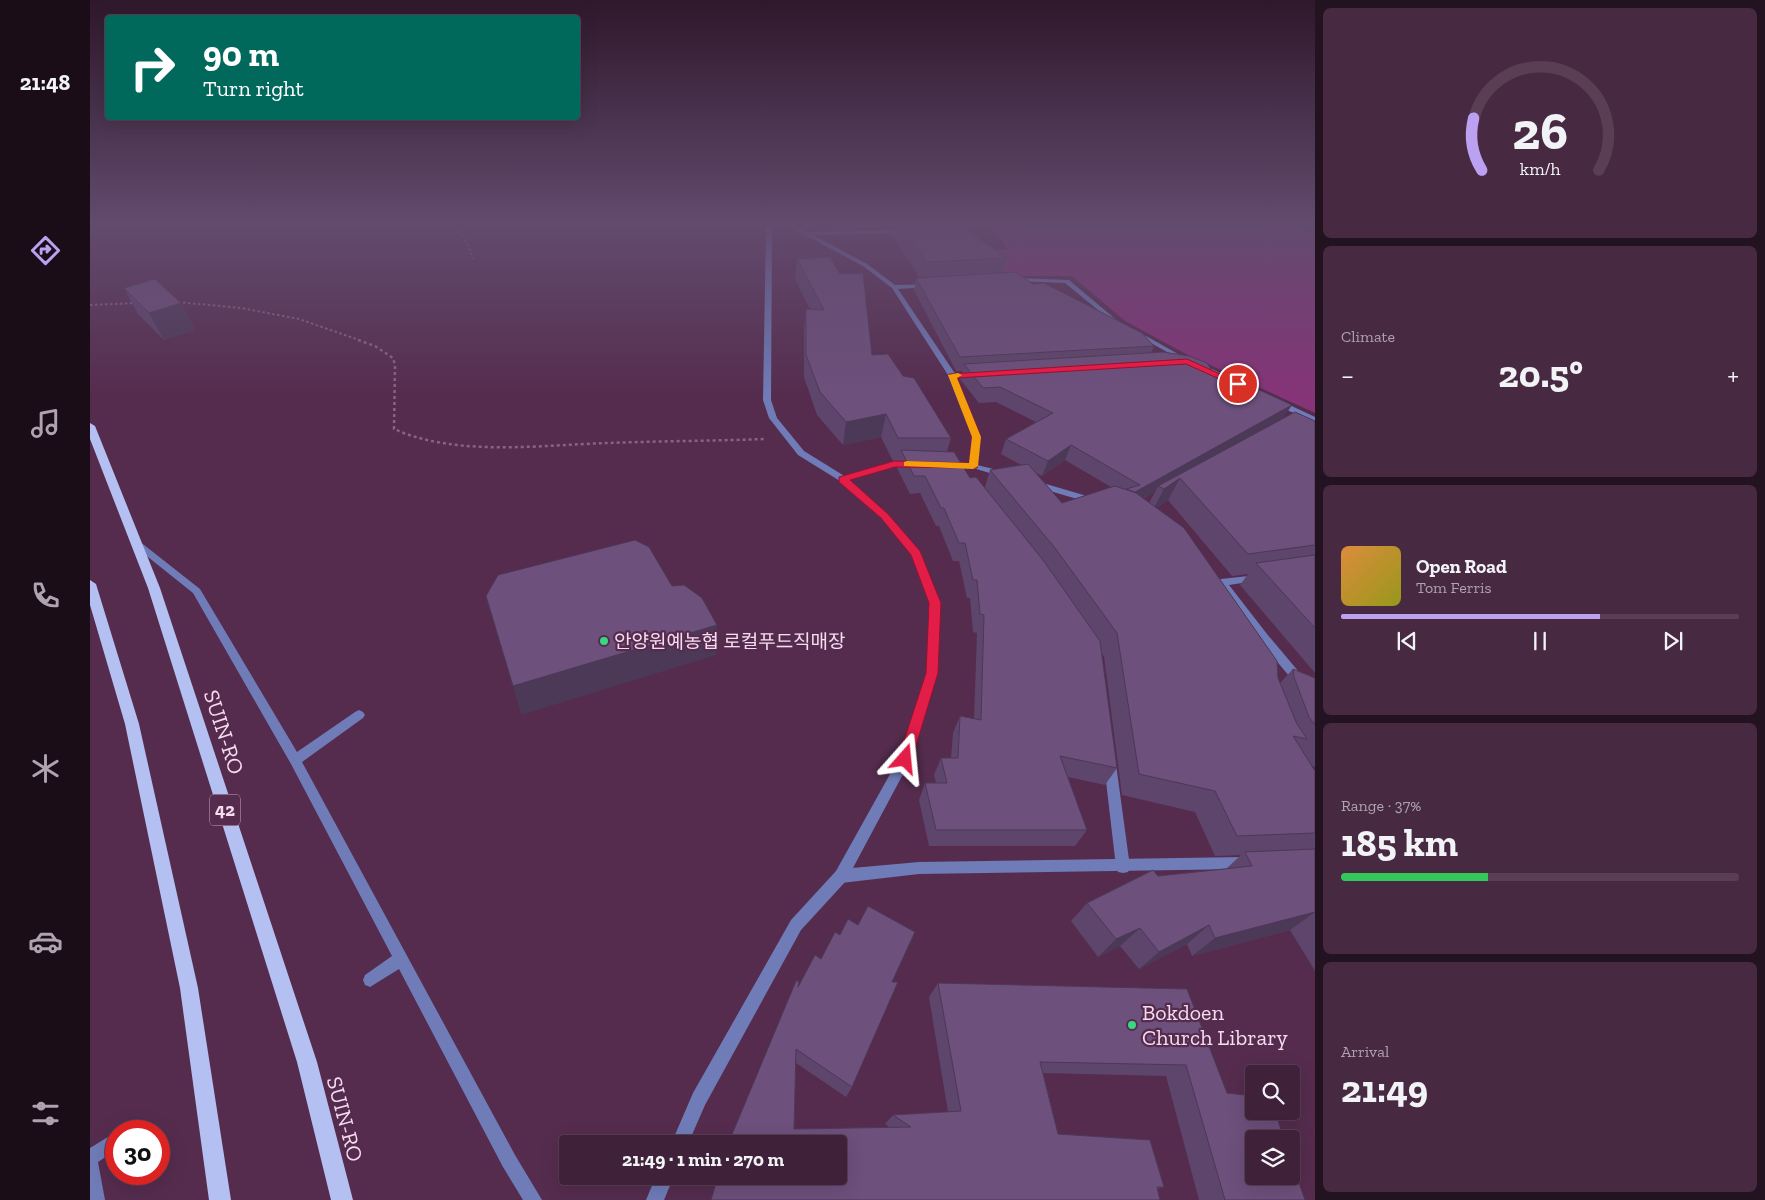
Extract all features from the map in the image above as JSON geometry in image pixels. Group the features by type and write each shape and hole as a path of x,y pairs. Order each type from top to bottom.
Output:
{"main road":[{"name":"SUIN-RO","path":"90,426 154,588 307,1062 342,1200"},
{"path":"90,585 132,724 188,988 220,1200"}],"street":[{"path":"683,1135 699,1099 796,925 841,876 905,759 932,673 935,603 916,553 884,516 843,480 802,453 773,418 767,400 768,283"},
{"path":"889,283 894,287 952,375 976,437 973,466"},
{"path":"1069,283 1120,324"},
{"path":"894,287 933,285"},
{"path":"1129,329 1187,361 1251,390"},
{"path":"1168,363 1187,361"},
{"path":"952,375 961,375"},
{"path":"1269,399 1315,420"},
{"path":"1297,420 1305,415"},
{"path":"843,480 894,464 914,464"},
{"path":"966,481 949,465 973,466 1104,504"},
{"path":"136,544 197,591 295,760 509,1161 532,1200"},
{"path":"1268,576 1218,580 1315,699"},
{"path":"90,585 90,590"},
{"path":"1263,637 1265,664"},
{"path":"295,760 359,715"},
{"path":"1109,752 1123,867"},
{"path":"841,876 919,868 1123,867 1256,863"},
{"path":"370,980 401,959"},
{"path":"90,1158 105,1148"},
{"path":"90,1163 96,1200"},
{"path":"655,1200 661,1185"}],"path":[{"path":"170,302 241,308 300,319 375,346 393,358 395,365 394,429 402,435 440,442 500,446 790,438"},
{"path":"90,306 137,303"}],"shaded area":[{"path":"1080,283 1315,283 1315,413 1186,354 1125,321"}],"building":[{"path":"141,283 159,283 181,303 149,313 124,288"},
{"path":"810,283 864,283 872,355 888,354 903,376 914,378 951,438 898,438 886,414 846,422 820,392 806,355 806,309 824,310"},
{"path":"919,283 1044,283 1142,333 1154,346 960,357"},
{"path":"1163,352 1189,356 1207,363 1223,387 1238,380 1292,405 1135,492 1126,489 1140,485 1071,445 1048,461 1006,439 1053,413 1000,387 983,388 964,364"},
{"path":"1295,412 1315,421 1315,545 1248,554 1180,478 1164,489 1158,486"},
{"path":"901,450 954,452 970,478 976,477 1043,560 1100,641 1117,768 1060,756 1087,830 936,830 925,783 947,783 941,758 958,758 960,716 981,720 984,615 980,614 977,580 973,580 965,543 959,543 944,508 941,508 925,476 914,476"},
{"path":"1028,464 1062,503 1115,486 1136,493 1184,528 1277,661 1278,678 1297,724 1307,739 1293,736 1315,771 1315,833 1237,836 1215,791 1139,774 1117,633 1055,548 990,470"},
{"name":"안양원예농협 로컬푸드직매장","path":"635,540 649,547 672,586 684,585 702,598 717,625 513,686 486,596 498,575"},
{"path":"1315,555 1315,628 1256,563"},
{"path":"1293,669 1315,678 1315,725 1309,717 1294,677"},
{"path":"1315,849 1315,912 1215,938 1209,925 1159,952 1140,928 1116,939 1087,903 1153,870 1158,876 1252,866 1245,852"},
{"path":"868,906 915,932 892,982 898,982 852,1087 796,1049 794,1129 911,1127 893,1115 961,1111 938,983 1187,989 1227,1093 1245,1095 1245,1120 1278,1120 1281,1130 1245,1130 1245,1185 1300,1185 1305,1200 1225,1200 1186,1065 1040,1062 1058,1134 1150,1140 1164,1187 1157,1187 1160,1200 711,1200 715,1185 847,1185 847,1135 732,1135 796,981 799,981 798,987 815,955 821,959 835,932 840,935 848,919 858,925"}],"slow traffic":[{"path":"907,464 973,466 976,437 967,418 952,375 958,375"}],"place":[{"name":"안양원예농협 로컬푸드직매장","path":"604,641"},
{"name":"Bokdoen Church Library","path":"1132,1025"}],"route":[{"path":"905,759 932,673 935,603 916,553 884,516 843,480 894,464 973,466 976,437 967,418 952,375 1187,361 1238,384"}]}
